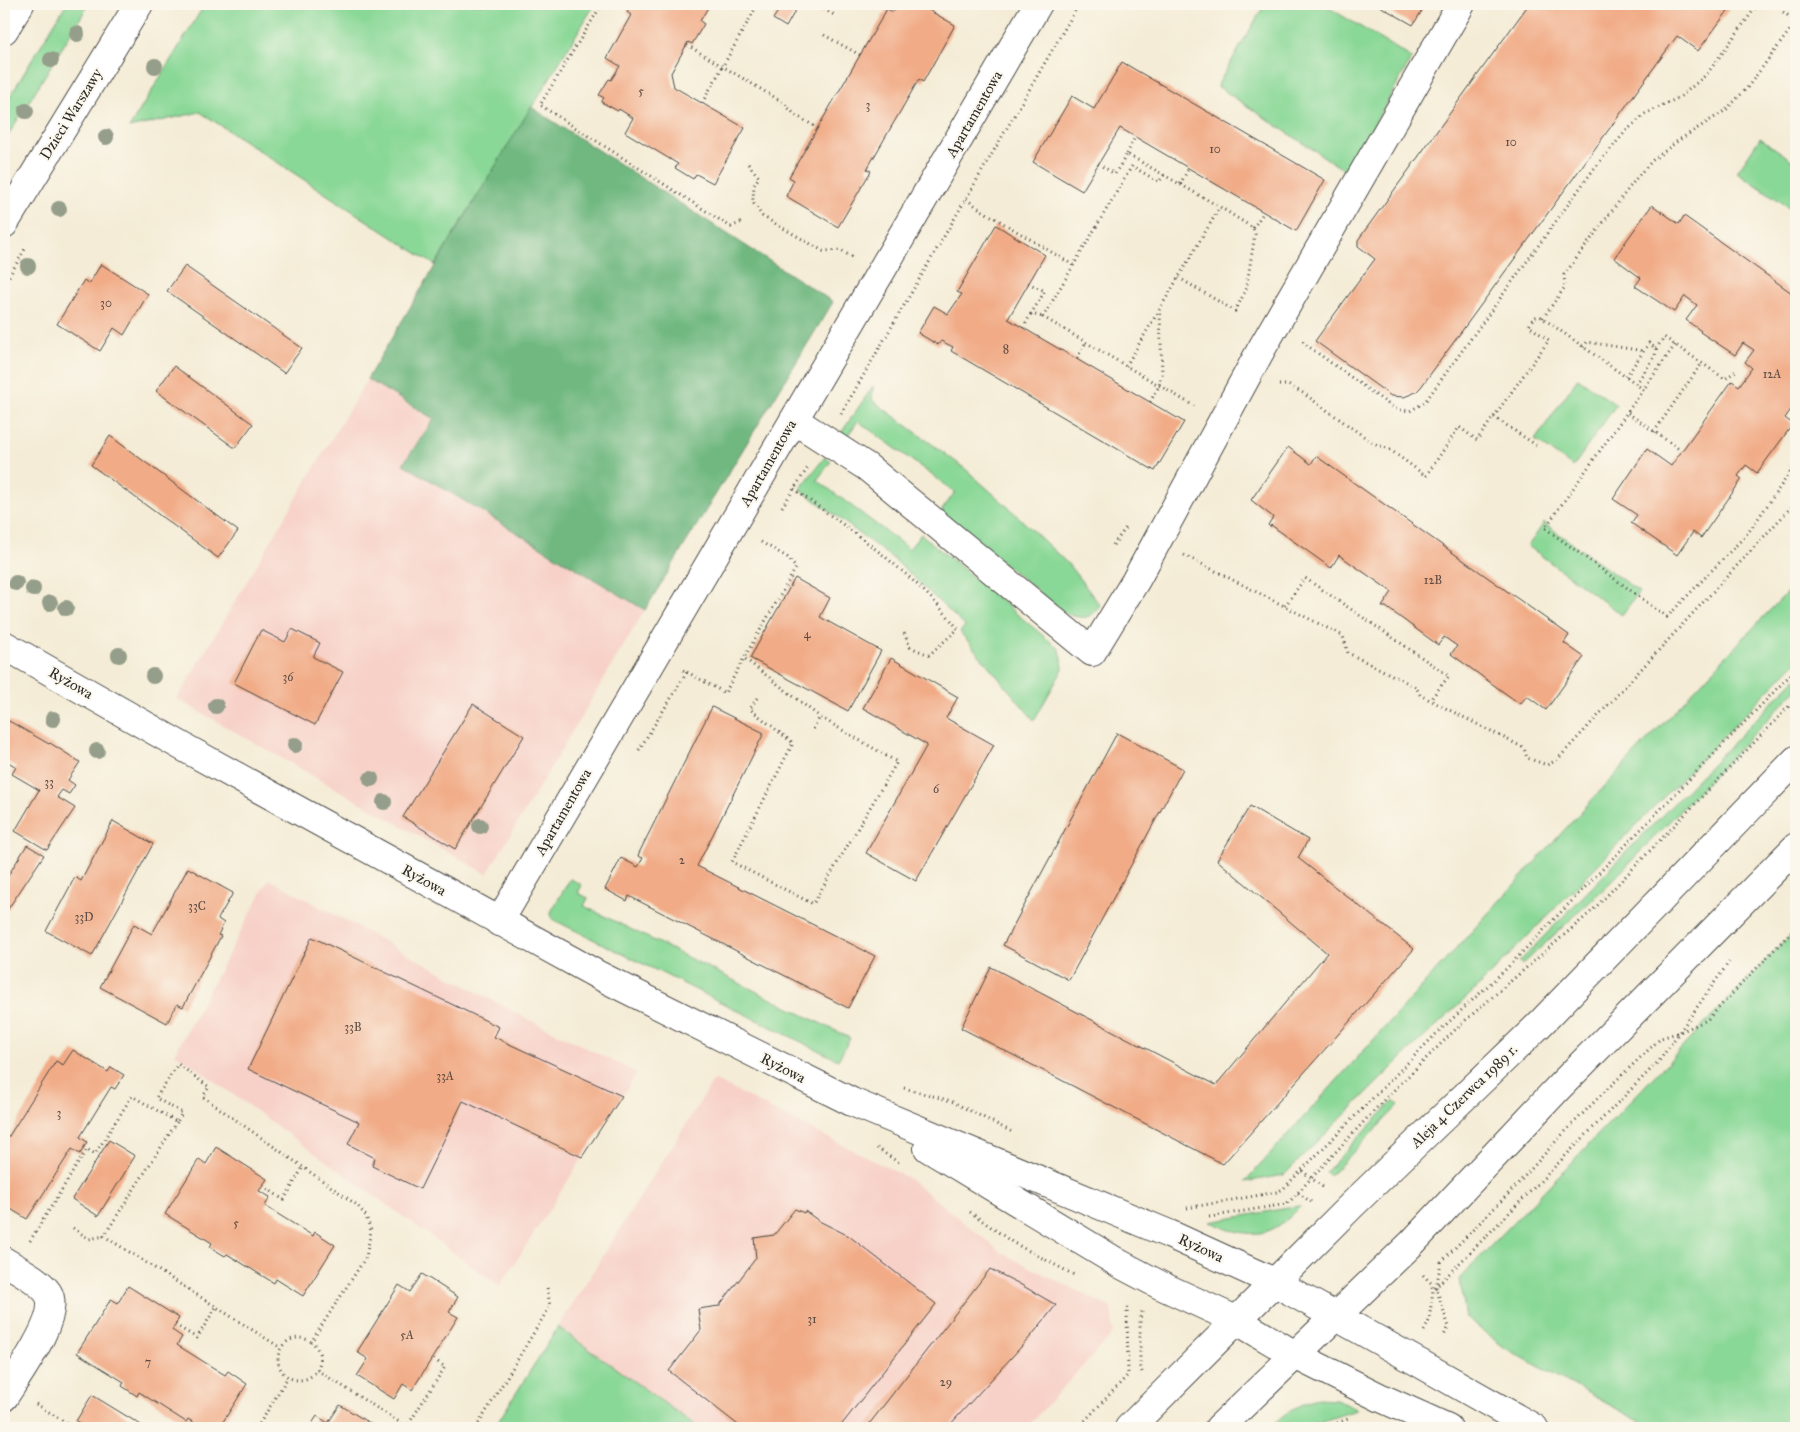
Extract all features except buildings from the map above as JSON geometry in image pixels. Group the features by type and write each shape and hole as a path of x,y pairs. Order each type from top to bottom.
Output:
{"street":[{"path":"4,30 20,4"},
{"name":"Dzieci Warszawy","path":"4,224 139,4"},
{"name":"Apartamentowa","path":"499,922 1038,4"},
{"path":"794,420 867,467 1092,652 1136,580 1262,348 1461,4"},
{"name":"Ryżowa","path":"4,645 499,922 598,975 852,1102 1169,1234 1274,1282 1534,1428"},
{"name":"Aleja 4 Czerwca 1989 r.","path":"1129,1428 1274,1282 1539,1025 1796,760"},
{"path":"1219,1428 1412,1243 1559,1087 1796,847"},
{"name":"Ryżowa","path":"852,1102 1120,1264 1160,1285 1236,1320 1294,1355 1379,1397 1448,1428"},
{"path":"4,1261 37,1282 48,1295 51,1302 44,1332 4,1397"}],"path":[{"path":"602,4 540,105 731,227 744,221"},
{"path":"702,103 758,4"},
{"path":"815,4 836,16"},
{"path":"1324,358 1394,409 1410,411 1425,402 1596,166 1626,131 1645,114 1680,97 1707,74 1758,4"},
{"path":"1543,318 1565,287 1564,274 1638,176 1653,160 1679,140 1726,110 1752,81 1796,22 1784,12"},
{"path":"824,35 860,55"},
{"path":"687,45 784,103 795,115 818,128"},
{"path":"1098,164 1115,174 1135,136"},
{"path":"1127,154 1254,228"},
{"path":"748,164 759,177 754,184 753,199 762,216 823,251 841,250 851,256"},
{"path":"1043,317 1132,166 1159,182 1164,175"},
{"path":"1180,184 1189,168"},
{"path":"966,199 1074,265"},
{"path":"1126,366 1220,207"},
{"path":"1179,278 1235,311 1246,290 1255,234 1254,228 1264,212"},
{"path":"1024,328 1045,291 1028,283"},
{"path":"1150,402 1159,386 1162,374 1160,310"},
{"path":"1031,314 1043,317 1199,409"},
{"path":"1303,393 1373,443 1389,449 1426,476 1459,427 1477,440 1549,340 1528,326 1533,318 1537,316 1543,318 1644,390"},
{"path":"1636,384 1655,356 1656,349 1664,337 1725,380 1736,371"},
{"path":"1077,358 1086,342"},
{"path":"1584,347 1587,342 1644,350"},
{"path":"1626,377 1649,344 1656,349"},
{"path":"1675,346 1545,528 1667,617 1748,533 1796,464"},
{"path":"1654,432 1702,363"},
{"path":"1628,413 1679,449"},
{"path":"1494,417 1536,445"},
{"path":"1791,471 1796,474"},
{"path":"794,489 865,541 911,579 944,611 958,628 929,655 910,647 904,633"},
{"path":"1183,555 1343,636 1348,653 1416,687 1420,695 1524,748 1528,758 1541,764 1553,763 1796,502"},
{"path":"1113,545 1130,522"},
{"path":"687,672 725,692 796,568 786,557 761,542"},
{"path":"1285,606 1305,578 1449,676 1430,700"},
{"path":"744,658 820,717 896,762 814,904 732,862 792,743 750,709 757,698"},
{"path":"1180,1215 1186,1208 1280,1191 1302,1171 1438,1032 1504,970 1796,669"},
{"path":"1200,1218 1286,1204 1384,1100 1460,1025 1592,911 1796,699"},
{"path":"812,731 820,717"},
{"path":"1426,1328 1441,1262 1515,1187 1603,1093 1661,1038 1707,1020 1796,927"},
{"path":"1435,1289 1659,1061 1733,956"},
{"path":"104,1236 182,1113 156,1098 178,1064 209,1087 203,1097 357,1205 366,1216 371,1230 366,1258 311,1342"},
{"path":"903,1087 951,1101 1021,1137"},
{"path":"28,1245 86,1148 95,1154 132,1096 176,1122"},
{"path":"263,1186 284,1200 303,1167"},
{"path":"1302,1171 1323,1187"},
{"path":"1298,1193 1311,1202"},
{"path":"73,1228 89,1239 104,1236 281,1348"},
{"path":"1434,1258 1441,1262"},
{"path":"1420,1272 1430,1280 1435,1289 1449,1327 1443,1337"},
{"path":"476,1428 550,1306 547,1287"},
{"path":"1078,1428 1128,1375 1127,1304 1130,1298"},
{"path":"175,1325 197,1338 216,1307"},
{"path":"1141,1313 1141,1371"},
{"path":"297,1338 311,1342 318,1349 321,1357 317,1370 309,1378 301,1381 288,1377 280,1368 278,1360 281,1348 289,1341 297,1338"},
{"path":"317,1370 406,1428 445,1367 432,1358"},
{"path":"257,1428 288,1377"},
{"path":"40,1406 75,1428"},
{"path":"1323,1428 1356,1416"}],"shaded area":[{"path":"531,107 833,302 487,874 177,699"},
{"path":"269,879 514,1012 637,1073 500,1286 175,1053"},
{"path":"714,1080 908,1178 1002,1253 1111,1308 1113,1333 1026,1428 699,1428 558,1327"}],"green space":[{"path":"66,4 89,4 4,142 4,106"},
{"path":"205,4 595,4 435,265 200,112 129,128"},
{"path":"1265,4 1323,4 1412,58 1347,172 1217,86"},
{"path":"531,107 833,302 645,610 403,464 434,419 367,379"},
{"path":"1760,138 1796,163 1796,212 1737,172"},
{"path":"1578,378 1616,405 1573,467 1535,440"},
{"path":"873,386 872,400 963,467 1068,564 1100,605 1093,614 1085,617 1076,617 1065,613 942,513 942,510 955,492 858,421 845,439 839,436"},
{"path":"825,457 831,461 817,480 909,549 921,534 1059,649 1063,669 1034,720 960,632 965,626 896,561 800,489"},
{"path":"1544,523 1639,592 1622,615 1528,546"},
{"path":"1796,583 1796,662 1479,986 1406,1054 1284,1175 1245,1182 1587,805"},
{"path":"1796,678 1796,690 1611,882 1522,965 1519,962"},
{"path":"570,879 582,885 578,893 588,898 584,906 850,1038 838,1060 552,919 551,912"},
{"path":"1796,929 1796,1428 1652,1428 1505,1348 1466,1318 1460,1278"},
{"path":"1394,1100 1399,1105 1330,1176 1326,1172"},
{"path":"1299,1206 1289,1218 1278,1226 1258,1233 1236,1231 1210,1222"},
{"path":"558,1327 699,1428 494,1428"},
{"path":"1317,1399 1336,1400 1356,1408 1356,1410 1302,1428 1270,1428 1292,1410"}]}
